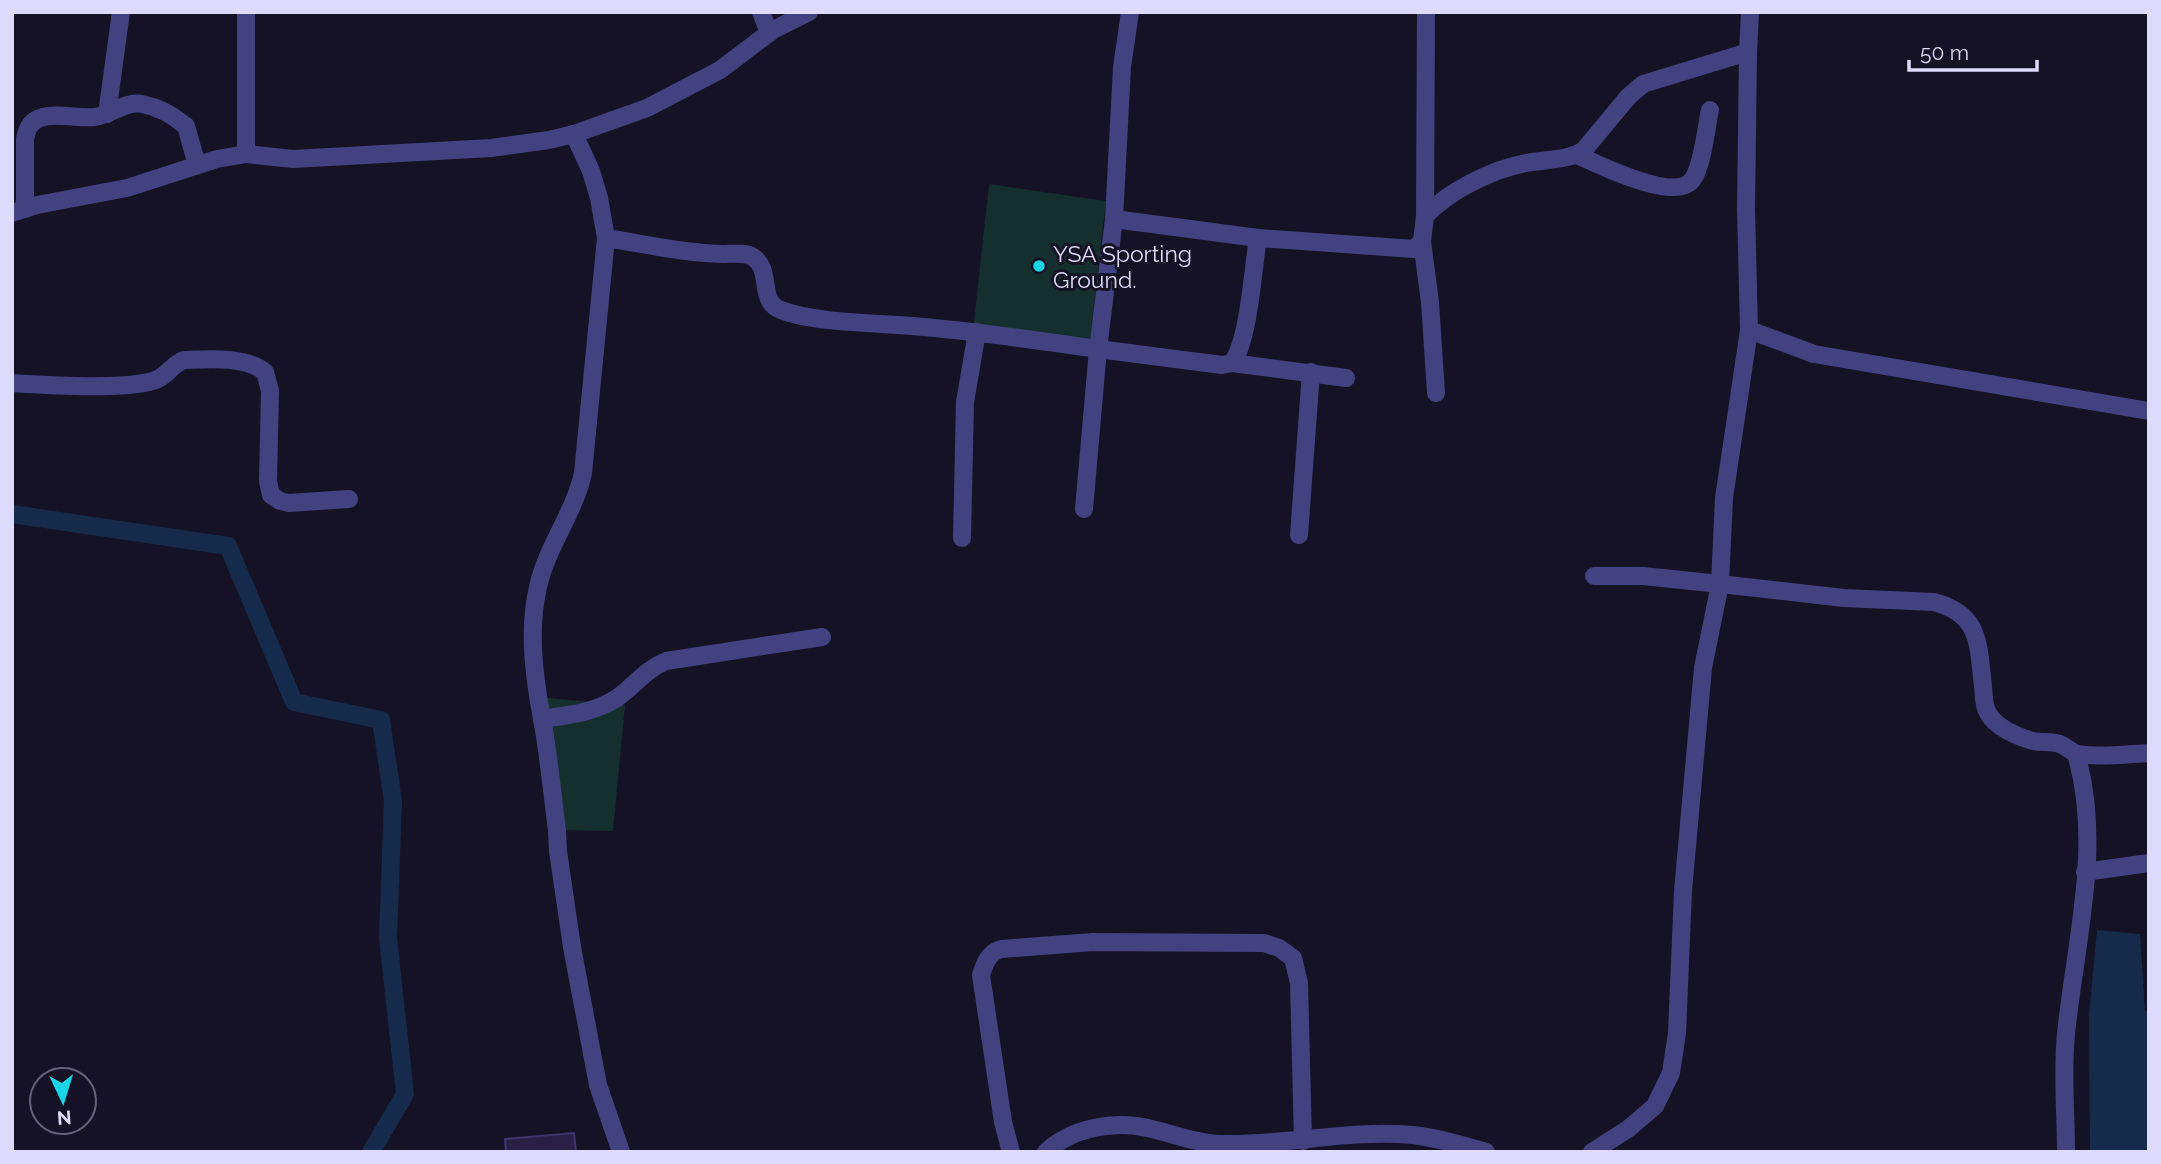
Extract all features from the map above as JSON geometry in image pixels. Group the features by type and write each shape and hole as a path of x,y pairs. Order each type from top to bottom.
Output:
{"street":[{"path":"107,114 121,12"},
{"path":"246,12 246,154"},
{"path":"761,12 769,33"},
{"path":"197,165 186,126 178,119 139,104 86,117 52,115 32,121 27,129 18,211 127,188 217,159 246,154 293,159 491,148 574,134 647,108 720,70 769,33 809,12"},
{"path":"1084,509 1098,349 1114,219 1122,67 1130,12"},
{"path":"1426,12 1425,216 1422,242 1430,302 1436,393"},
{"path":"1592,1152 1628,1129 1655,1106 1671,1073 1677,1033 1683,891 1703,668 1712,583 1749,330 1746,209 1750,12"},
{"path":"1425,216 1487,174 1524,163 1577,155 1628,97 1643,84 1748,52"},
{"path":"1577,155 1643,182 1664,187 1685,185 1693,180 1698,167 1710,110"},
{"path":"574,134 591,171 607,238 583,473 579,491 551,548 536,596 534,673 558,851 591,1051 598,1085 621,1152"},
{"path":"1114,219 1258,238 1406,250 1413,249 1422,242"},
{"path":"607,238 700,253 747,254 760,262 768,299 774,306 818,318 977,332 1222,365 1232,363 1346,378"},
{"path":"1232,363 1238,352 1245,323 1258,238"},
{"path":"1749,330 1814,354 2149,411"},
{"path":"962,538 965,402 977,332"},
{"path":"12,383 79,386 128,384 159,379 176,363 184,360 250,364 265,372 270,391 268,481 271,495 280,501 289,502 349,499"},
{"path":"1299,535 1311,372"},
{"path":"1594,576 1668,578 1844,598 1934,602 1952,607 1972,625 1978,646 1984,703 1995,722 2033,741 2057,743 2076,754 2149,753"},
{"path":"542,719 591,711 615,699 655,665 666,661 822,638"},
{"path":"2066,1152 2066,1036 2080,945 2087,838 2081,774 2076,754"},
{"path":"2085,872 2149,863"},
{"path":"1011,1152 1003,1122 981,975 984,966 993,951 1001,948 1093,942 1264,943 1293,957 1299,983 1303,1141"},
{"path":"1046,1152 1057,1141 1085,1129 1122,1125 1217,1144 1412,1135 1462,1144 1480,1151"}],"green space":[{"name":"YSA Sporting Ground.","path":"989,184 1106,201 1089,349 973,331"},
{"path":"537,697 625,705 613,831 557,830"}],"water":[{"path":"2097,930 2140,934 2145,1011 2149,1011 2149,1152 2090,1152 2089,1016"}],"building":[{"path":"574,1133 576,1152 506,1152 505,1139"}],"waterway":[{"path":"12,514 228,546 294,702 381,720 393,801 388,938 405,1094 371,1152"}],"place":[{"name":"YSA Sporting Ground.","path":"1039,266"}]}
